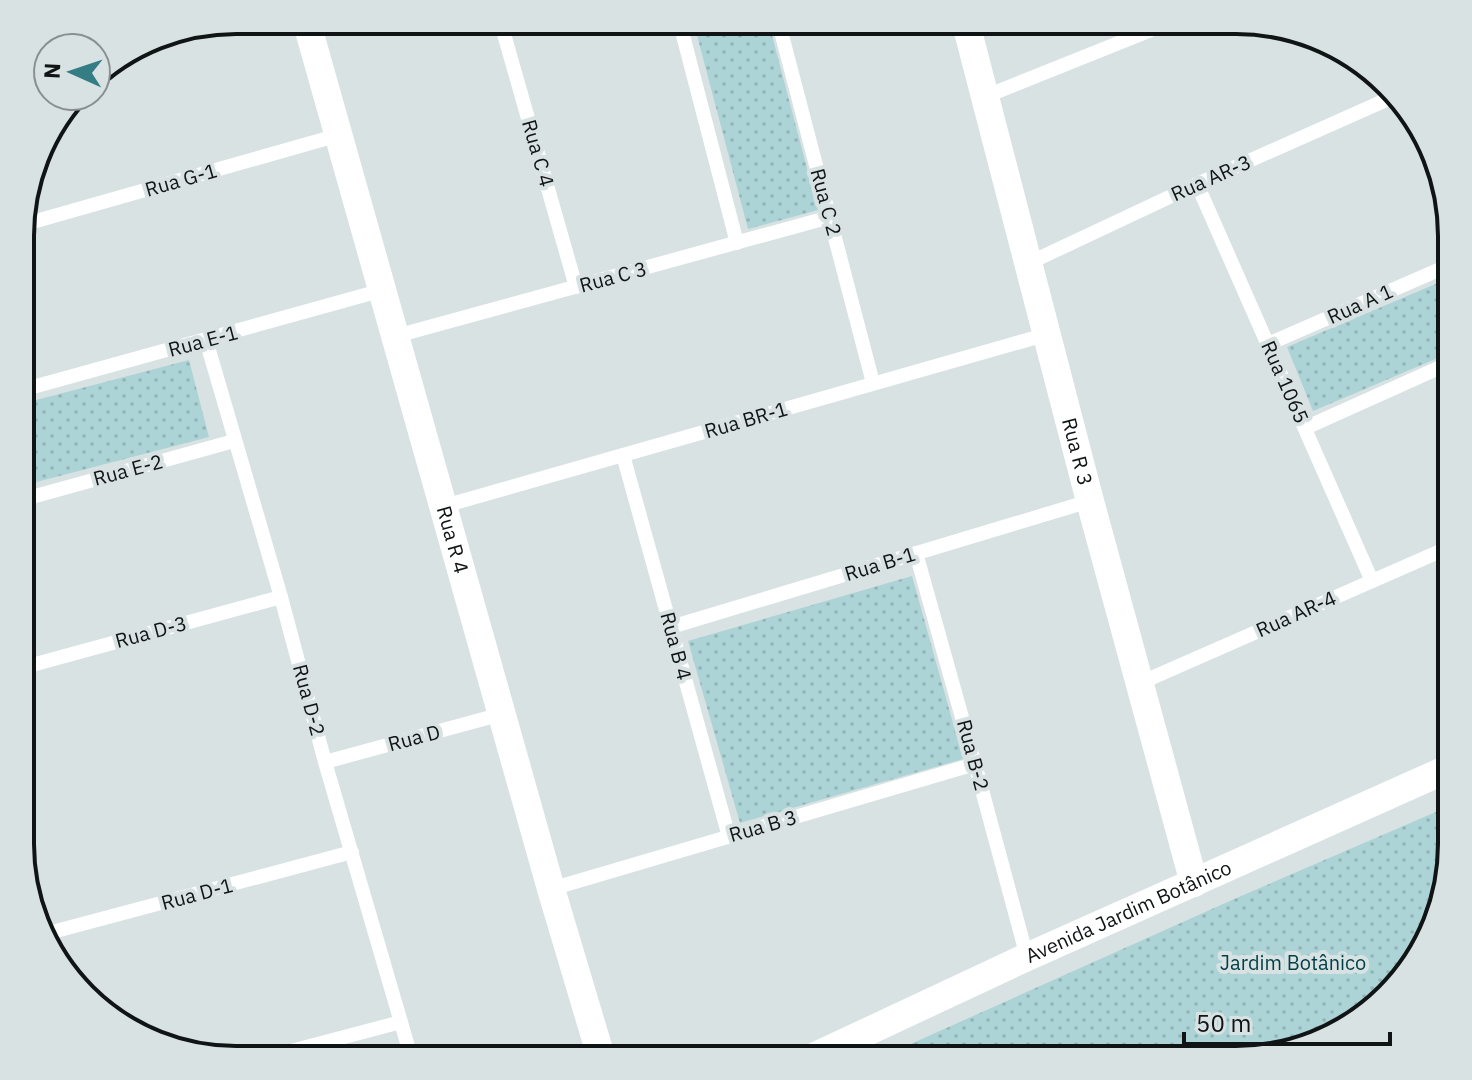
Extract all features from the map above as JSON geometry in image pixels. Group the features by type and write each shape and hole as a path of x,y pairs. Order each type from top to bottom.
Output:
{"street":[{"name":"Rua R 4","path":"310,34 598,1046"},
{"name":"Rua R 3","path":"968,34 1090,501 1194,883"},
{"name":"Avenida Jardim Botânico","path":"837,1046 1027,957 1438,773"}],"lane":[{"name":"Rua C 4","path":"504,34 576,287"},
{"path":"683,34 737,243"},
{"name":"Rua C 2","path":"782,34 873,383"},
{"path":"984,97 1139,34"},
{"name":"Rua AR-3","path":"1029,263 1385,100"},
{"name":"Rua G-1","path":"35,221 339,135"},
{"name":"Rua 1065","path":"1197,184 1372,581"},
{"name":"Rua C 3","path":"396,336 830,217"},
{"name":"Rua A 1","path":"1268,344 1438,270"},
{"name":"Rua E-1","path":"34,387 383,290"},
{"name":"Rua BR-1","path":"444,506 1048,334"},
{"name":"Rua D-2","path":"206,340 408,1046"},
{"path":"1305,428 1438,368"},
{"name":"Rua E-2","path":"34,496 234,441"},
{"name":"Rua B 4","path":"623,455 729,837"},
{"name":"Rua B-1","path":"671,627 1090,501"},
{"name":"Rua AR-4","path":"1140,683 1438,552"},
{"name":"Rua B-2","path":"916,553 1027,957"},
{"name":"Rua D-3","path":"34,664 281,597"},
{"name":"Rua D","path":"325,762 502,714"},
{"name":"Rua B 3","path":"551,889 975,764"},
{"name":"Rua D-1","path":"54,931 352,852"},
{"path":"310,1046 401,1022"}],"green space":[{"path":"697,34 772,34 818,210 748,229"},
{"path":"1438,283 1438,358 1313,411 1287,347"},
{"path":"189,360 209,437 34,483 34,401"},
{"path":"912,576 963,759 740,823 688,641"},
{"name":"Jardim Botânico","path":"1438,811 1438,857 1434,883 1423,921 1411,945 1388,977 1369,996 1325,1025 1288,1039 1236,1046 906,1046"}]}
